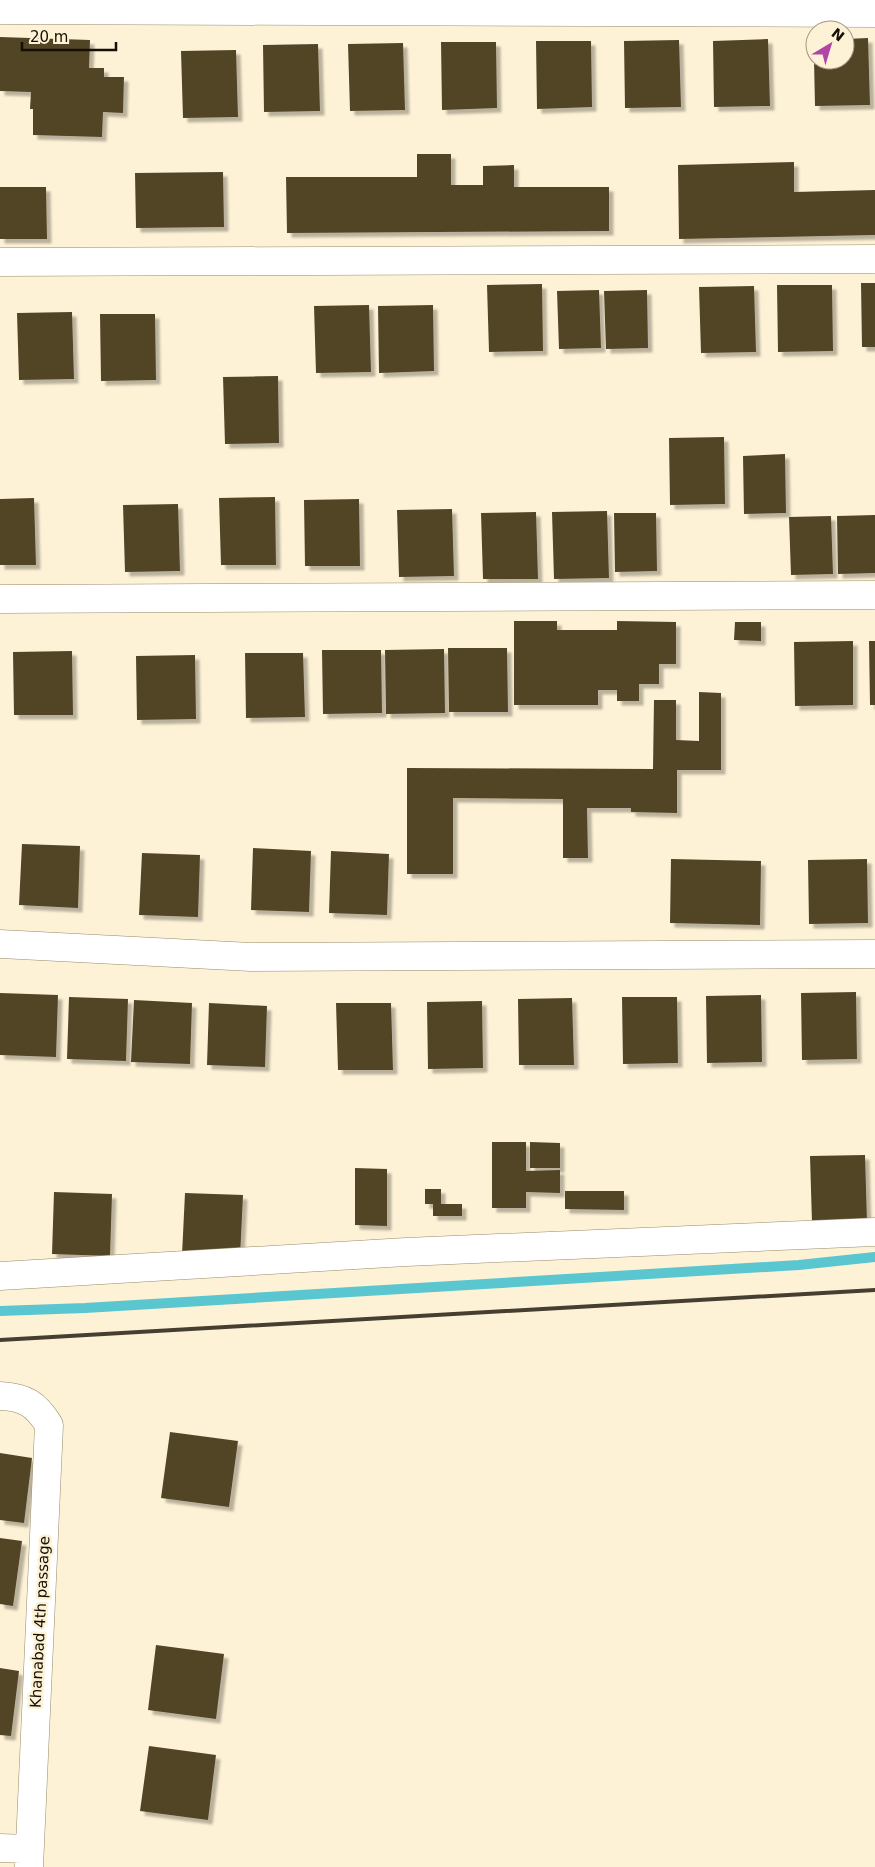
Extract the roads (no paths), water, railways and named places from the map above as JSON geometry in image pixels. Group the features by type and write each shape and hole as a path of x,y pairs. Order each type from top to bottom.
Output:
{"street":[{"path":"0,10 875,13"},
{"path":"0,262 875,259"},
{"path":"0,599 875,595"},
{"path":"0,944 251,957 875,954"},
{"path":"0,1276 416,1252 875,1232"},
{"name":"Khanabad 4th passage","path":"6,1397 28,1402 40,1412 48,1426 29,1858"},
{"path":"0,1848 29,1858"}],"waterway":[{"path":"0,1311 85,1308 799,1265 875,1257"}],"railway":[{"path":"0,1340 875,1290"}]}
